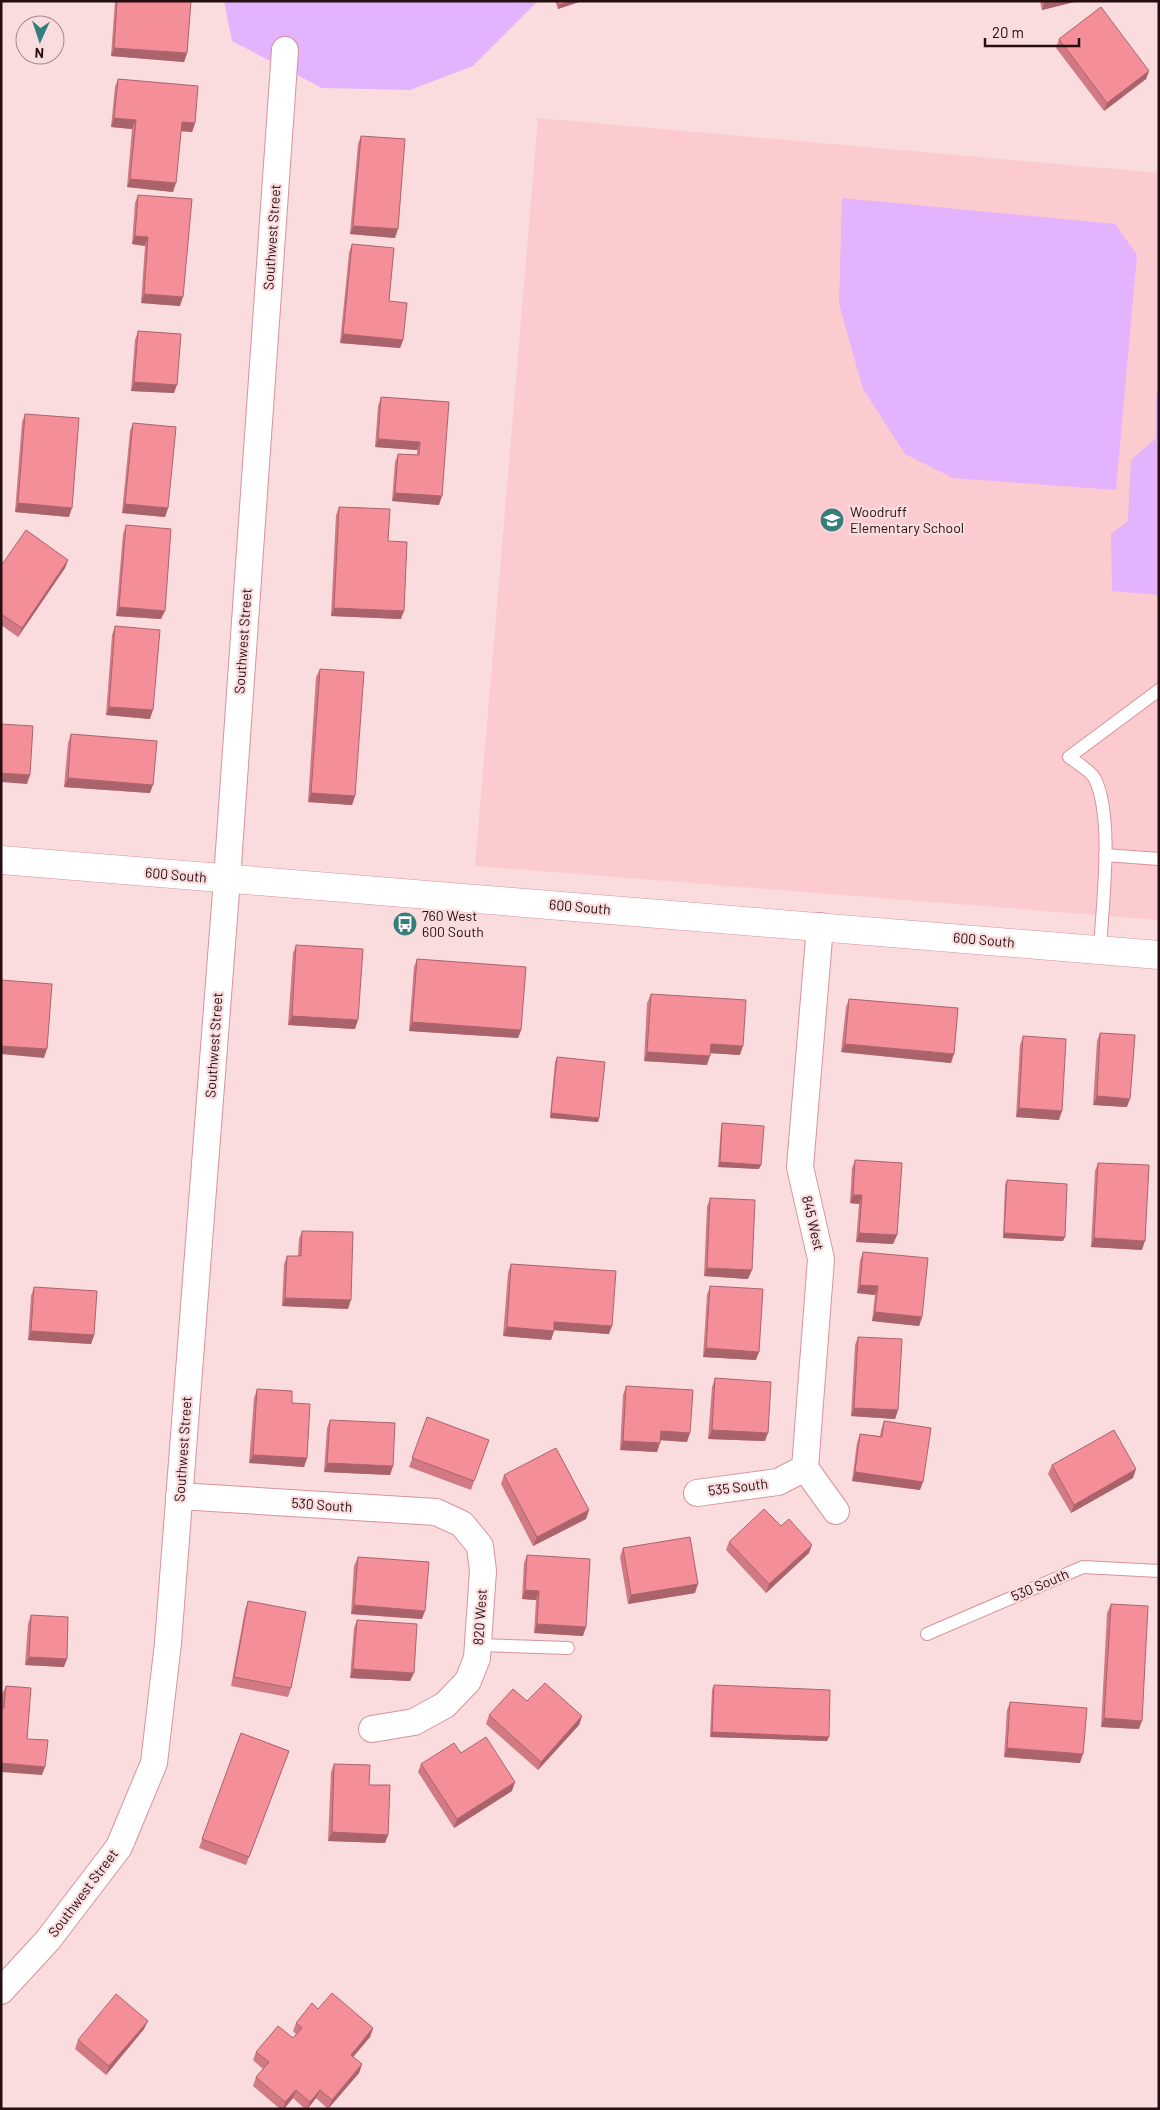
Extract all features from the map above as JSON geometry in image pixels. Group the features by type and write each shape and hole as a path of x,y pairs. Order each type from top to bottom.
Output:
{"street":[{"name":"Southwest Street","path":"1,1991 48,1940 119,1847 154,1763 168,1643 227,880 285,50"},
{"name":"600 South","path":"1,860 1159,955"},
{"name":"845 West","path":"805,1468 821,1259 800,1167 820,926"},
{"name":"535 South","path":"697,1493 778,1482 805,1468"},
{"path":"805,1468 836,1511"},
{"name":"530 South","path":"179,1496 436,1512 462,1524"},
{"name":"820 West","path":"372,1729 414,1722 445,1705 468,1681 477,1658 483,1571 480,1546 462,1524"}],"lane":[{"path":"1100,950 1105,855 1102,801 1095,777 1069,758 1159,690"},
{"path":"1105,855 1159,859"},
{"name":"530 South","path":"927,1634 1082,1567 1159,1571"},
{"path":"478,1645 568,1648"}],"shaded area":[{"path":"224,1 538,1 473,66 410,90 322,88 232,41"},
{"name":"Woodruff Elementary School","path":"538,118 1159,173 1159,920 475,866"},
{"path":"842,198 1115,224 1137,255 1116,490 953,478 905,454 863,389 839,304"},
{"path":"1159,392 1159,595 1112,591 1111,534 1128,521 1131,460 1156,438 1156,394"}],"building":[{"path":"117,1 191,1 187,53 114,48"},
{"path":"558,1 570,1 559,5"},
{"path":"1101,7 1149,71 1107,103 1059,39"},
{"path":"118,79 198,86 195,123 182,122 176,183 130,179 136,120 114,118"},
{"path":"361,136 405,139 398,229 353,226"},
{"path":"138,195 192,199 183,297 144,294 148,237 135,236"},
{"path":"352,244 394,248 389,301 407,303 403,340 343,334"},
{"path":"138,331 181,334 177,385 134,382"},
{"path":"381,397 449,402 442,496 395,493 398,454 419,455 420,442 378,439"},
{"path":"25,414 79,418 72,508 18,503"},
{"path":"133,423 176,427 168,508 125,504"},
{"path":"339,507 390,509 388,541 407,542 404,611 334,608"},
{"path":"126,525 171,529 165,611 119,607"},
{"path":"26,530 68,560 22,628 1,614 1,566"},
{"path":"115,626 160,630 153,710 109,707"},
{"path":"320,669 364,672 355,796 311,793"},
{"path":"1,724 33,726 30,775 1,773"},
{"path":"71,734 157,741 153,785 68,778"},
{"path":"296,945 363,949 358,1020 292,1016"},
{"path":"417,959 526,967 521,1030 412,1022"},
{"path":"1,980 52,984 47,1049 1,1046"},
{"path":"651,994 746,1000 743,1046 711,1044 710,1056 647,1052"},
{"path":"849,999 958,1008 954,1054 845,1044"},
{"path":"1100,1033 1135,1035 1130,1099 1097,1096"},
{"path":"1023,1036 1066,1039 1062,1111 1019,1108"},
{"path":"557,1057 605,1062 599,1118 551,1113"},
{"path":"722,1123 764,1126 761,1165 720,1162"},
{"path":"855,1160 902,1163 897,1235 859,1233 862,1195 853,1195"},
{"path":"1098,1163 1149,1165 1145,1241 1094,1238"},
{"path":"1007,1180 1067,1184 1065,1237 1004,1233"},
{"path":"710,1198 755,1200 752,1270 707,1268"},
{"path":"302,1231 353,1232 351,1300 285,1298 287,1256 301,1256"},
{"path":"863,1252 928,1258 922,1317 875,1312 878,1286 860,1285"},
{"path":"511,1264 616,1271 612,1326 554,1322 554,1331 507,1327"},
{"path":"710,1286 763,1289 759,1352 706,1348"},
{"path":"34,1287 97,1291 94,1335 31,1331"},
{"path":"858,1337 902,1339 898,1410 854,1408"},
{"path":"715,1378 771,1382 768,1433 712,1430"},
{"path":"626,1386 693,1390 690,1433 661,1431 660,1443 623,1441"},
{"path":"257,1389 292,1391 292,1403 310,1404 307,1458 253,1455"},
{"path":"427,1417 489,1440 474,1481 412,1458"},
{"path":"330,1420 395,1423 393,1466 327,1463"},
{"path":"884,1421 931,1428 923,1482 855,1472 860,1434 882,1437"},
{"path":"1114,1430 1136,1469 1074,1505 1052,1465"},
{"path":"556,1448 589,1510 537,1537 504,1475"},
{"path":"764,1509 781,1526 789,1519 812,1545 769,1584 729,1542"},
{"path":"690,1537 698,1584 631,1595 623,1548"},
{"path":"527,1555 590,1559 586,1627 537,1624 539,1591 525,1590"},
{"path":"358,1557 429,1562 425,1611 354,1605"},
{"path":"248,1601 306,1612 291,1688 234,1677"},
{"path":"1111,1604 1148,1606 1142,1721 1104,1718"},
{"path":"31,1615 68,1617 67,1659 29,1657"},
{"path":"357,1620 417,1624 414,1673 353,1669"},
{"path":"545,1683 582,1716 541,1762 489,1715 513,1689 527,1701"},
{"path":"714,1685 830,1690 829,1737 712,1732"},
{"path":"6,1686 31,1688 27,1739 48,1740 45,1767 1,1763 1,1708 4,1708"},
{"path":"1010,1702 1087,1708 1083,1754 1007,1748"},
{"path":"241,1733 289,1751 249,1857 202,1839"},
{"path":"486,1737 515,1782 457,1819 421,1764 454,1743 461,1753"},
{"path":"334,1764 370,1765 369,1785 390,1785 388,1835 332,1832"},
{"path":"332,1993 373,2028 351,2055 362,2064 332,2100 320,2090 310,2102 296,2090 285,2102 256,2077 269,2062 256,2052 278,2026 293,2038 302,2028 296,2023 312,2003 318,2009"},
{"path":"116,1994 148,2021 109,2066 78,2040"}],"place":[{"name":"Woodruff Elementary School","path":"832,520"},
{"name":"760 West 600 South","path":"405,924"}]}
